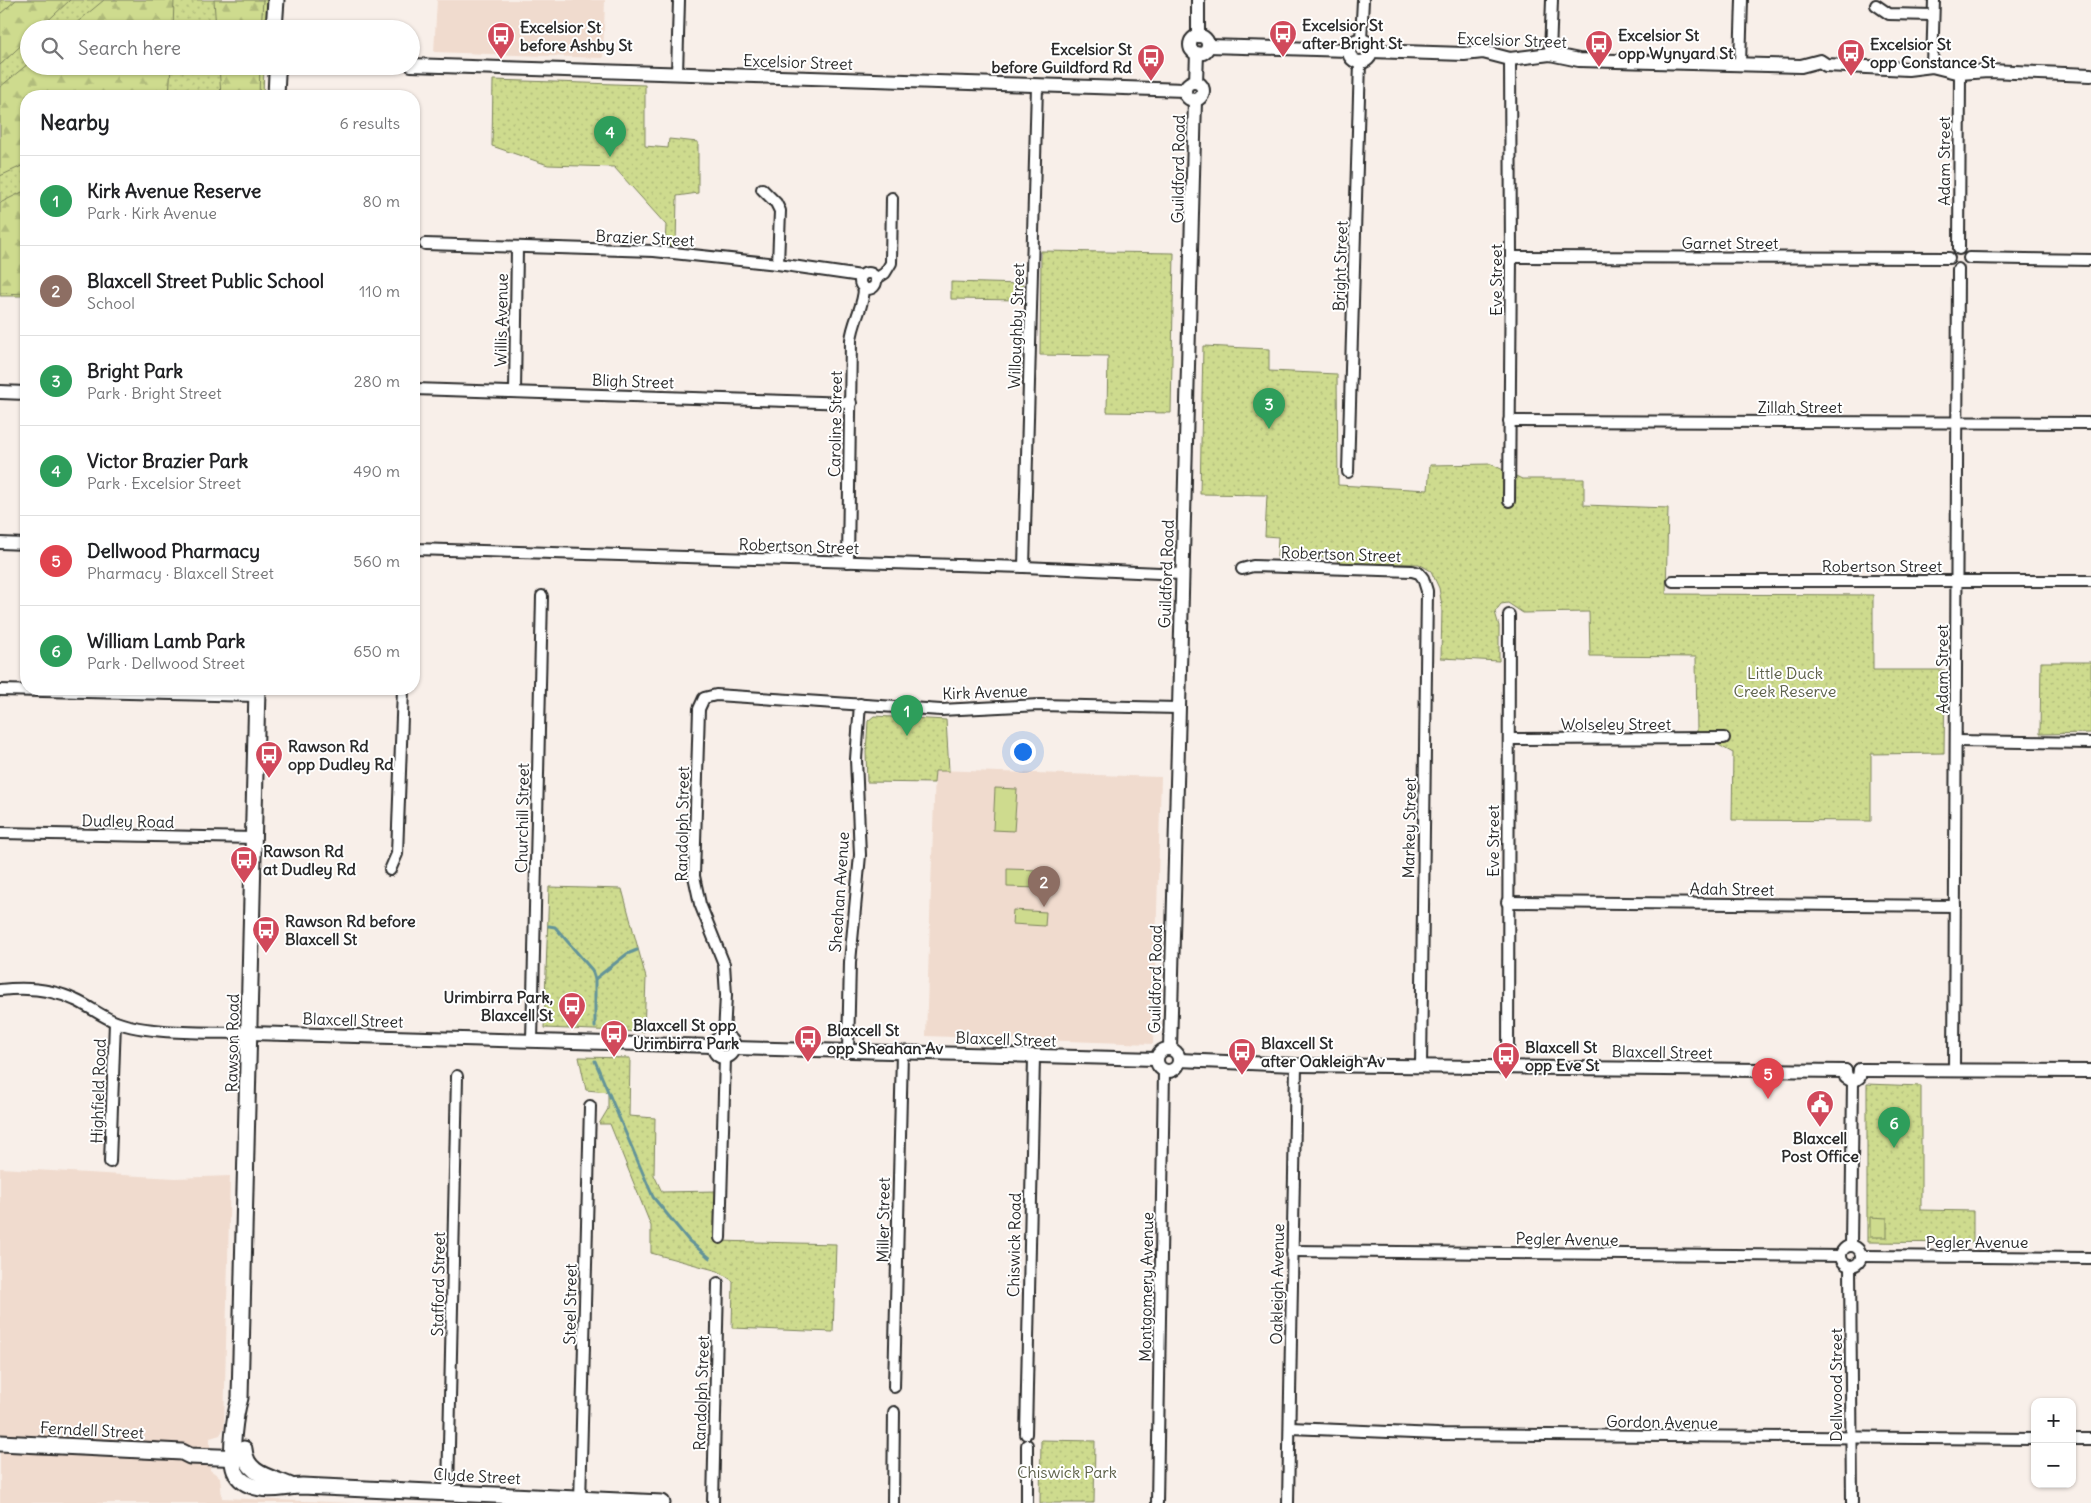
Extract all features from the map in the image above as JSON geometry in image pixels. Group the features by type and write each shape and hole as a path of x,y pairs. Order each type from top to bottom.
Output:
{"main road":[{"path":"276,0 276,20"},
{"path":"285,0 285,20"},
{"path":"272,90 273,75"},
{"path":"276,90 277,75"},
{"path":"282,90 283,75"},
{"name":"Rawson Road","path":"239,1454 245,1412 240,1398 257,695"},
{"name":"Ferndell Street","path":"0,1443 182,1452 191,1447 239,1454"},
{"name":"Clyde Street","path":"239,1454 256,1472 291,1486 386,1496 448,1492 580,1501 662,1503"}],"street":[{"path":"677,74 679,0"},
{"path":"1198,0 1198,36"},
{"path":"1361,40 1363,0"},
{"path":"1550,54 1552,0"},
{"path":"1740,64 1742,0"},
{"path":"1932,66 1934,0"},
{"path":"1876,6 1890,14 1934,15"},
{"path":"1197,53 1191,48 1190,42 1193,38 1198,36 1205,38 1208,46"},
{"path":"1361,40 1368,43 1371,51 1368,59 1360,62 1352,58 1350,50 1353,43 1361,40"},
{"path":"1208,46 1350,50"},
{"path":"1197,53 1205,51 1208,46"},
{"name":"Excelsior Street","path":"1371,51 1464,54 1483,52 1510,59 1550,54 1579,60 1802,66 1820,61 1826,66 1908,69 1932,66 1960,73 1988,71 2091,75"},
{"path":"1196,82 1197,53"},
{"name":"Eve Street","path":"1508,501 1511,257 1510,59"},
{"name":"Bright Street","path":"1348,472 1360,62"},
{"name":"Excelsior Street","path":"420,65 1185,90"},
{"name":"Adam Street","path":"1959,249 1960,73"},
{"path":"1190,82 1196,82 1202,85 1203,91 1201,97 1196,100 1188,98 1185,90 1190,82"},
{"name":"Willoughby Street","path":"1024,567 1038,86"},
{"name":"Guildford Road","path":"1170,1049 1196,100"},
{"path":"762,189 776,203 780,211 778,264"},
{"path":"876,279 871,273 866,273 861,276 860,282 864,288 869,289 874,286 876,279 886,274 891,263 892,198"},
{"name":"Brazier Street","path":"426,244 654,251 778,264 861,276"},
{"name":"Willis Avenue","path":"514,392 517,248"},
{"path":"1959,249 1966,253 1969,258 1967,265 1958,269 1952,266 1949,258 1953,251 1959,249"},
{"name":"Garnet Street","path":"1511,257 1949,258"},
{"path":"1969,258 2091,260"},
{"name":"Adam Street","path":"1954,1070 1958,269"},
{"name":"Caroline Street","path":"848,562 852,334 864,298 864,288"},
{"name":"Bligh Street","path":"420,389 851,403"},
{"path":"0,392 20,393"},
{"name":"Zillah Street","path":"1509,421 2091,423"},
{"path":"0,543 20,544"},
{"name":"Robertson Street","path":"420,549 1024,567 1182,574"},
{"name":"Robertson Street","path":"1242,569 1253,566 1412,572 1419,573 1423,578 1427,591"},
{"name":"Robertson Street","path":"1673,580 2091,581"},
{"name":"Markey Street","path":"1421,1066 1427,591"},
{"name":"Churchill Street","path":"532,1041 542,596"},
{"name":"Eve Street","path":"1508,1067 1509,615"},
{"path":"0,690 20,690"},
{"path":"390,870 397,854 403,695"},
{"name":"Kirk Avenue","path":"704,698 716,695 941,710 1039,705 1178,708"},
{"name":"Randolph Street","path":"704,698 699,709 694,876 700,904 724,964 726,989 724,1036"},
{"name":"Sheahan Avenue","path":"848,1051 850,962 860,855 856,759 860,704"},
{"name":"Wolseley Street","path":"1509,739 1724,738"},
{"path":"1956,741 2091,743"},
{"name":"Dudley Road","path":"0,833 255,838"},
{"name":"Adah Street","path":"1508,902 1955,906"},
{"name":"Blaxcell Street","path":"0,990 33,988 56,992 75,999 115,1022 147,1029 714,1046"},
{"name":"Highfield Road","path":"110,1162 115,1022"},
{"path":"724,1036 731,1039 734,1048 731,1054 724,1057 717,1054 714,1046 716,1040 724,1036"},
{"name":"Blaxcell Street","path":"734,1048 1156,1059"},
{"path":"1170,1049 1177,1054 1179,1060 1175,1068 1164,1071 1159,1067 1156,1059 1159,1052 1170,1049"},
{"name":"Miller Street","path":"894,1387 902,1053"},
{"path":"720,1238 724,1057"},
{"name":"Chiswick Road","path":"1026,1434 1034,1057"},
{"name":"Blaxcell Street","path":"1179,1060 1849,1076 1848,1067 1852,1065 1860,1070 1954,1070"},
{"name":"Oakleigh Avenue","path":"1288,1503 1296,1064"},
{"path":"1954,1070 2091,1071"},
{"name":"Montgomery Avenue","path":"1157,1503 1164,1071"},
{"name":"Stafford Street","path":"448,1492 457,1076"},
{"path":"1849,1076 1851,1246"},
{"name":"Steel Street","path":"580,1501 590,1106"},
{"path":"1851,1246 1859,1249 1862,1256 1857,1264 1850,1266 1843,1262 1841,1256 1846,1247 1851,1246"},
{"name":"Pegler Avenue","path":"1292,1252 1841,1256"},
{"name":"Pegler Avenue","path":"1862,1256 2091,1258"},
{"name":"Dellwood Street","path":"1850,1266 1852,1503"},
{"name":"Randolph Street","path":"713,1503 718,1283"},
{"path":"893,1503 894,1412"},
{"name":"Gordon Avenue","path":"1290,1428 1438,1434 2031,1439"},
{"path":"2076,1439 2091,1439"},
{"path":"1026,1503 1027,1445"}],"shaded area":[{"path":"437,0 605,0 603,58 434,52"},
{"path":"935,770 1161,777 1153,1044 926,1036"},
{"path":"0,1168 175,1178 230,1176 224,1428 220,1435 210,1438 210,1470 220,1477 222,1498 356,1503 0,1503"}],"green space":[{"path":"0,0 267,0 266,20 20,20 20,75 264,75 263,90 20,90 20,296 0,296"},
{"path":"16,0 70,0 49,20 20,20 20,46 0,65 0,14"},
{"path":"104,0 174,0 173,20 80,20"},
{"path":"214,0 263,0 262,20 215,20"},
{"path":"20,70 20,75 170,75 169,90 20,90 20,167 0,176 0,87"},
{"path":"220,75 260,75 259,90 221,90"},
{"path":"493,80 645,85 645,146 668,148 669,139 698,142 698,193 677,196 676,247 665,246 666,225 614,167 548,165 492,146"},
{"path":"20,193 20,294 0,293 0,203"},
{"path":"1041,251 1174,253 1171,413 1107,412 1108,356 1040,355"},
{"path":"951,282 1023,284 1022,300 951,299"},
{"name":"Little Duck Creek Reserve","path":"1203,346 1269,349 1269,371 1337,374 1338,485 1428,490 1430,465 1491,464 1522,479 1584,479 1584,505 1668,508 1666,594 1873,595 1873,670 1945,670 1944,753 1871,754 1871,821 1732,820 1733,753 1697,733 1696,657 1590,656 1589,612 1523,613 1508,603 1501,604 1495,612 1499,626 1499,661 1441,658 1442,606 1439,588 1431,571 1419,564 1338,563 1337,558 1277,557 1278,537 1265,536 1267,495 1200,494"},
{"path":"2041,662 2091,662 2091,733 2040,734"},
{"path":"874,716 946,720 949,771 935,771 934,783 867,782 868,721"},
{"path":"995,788 1017,789 1014,831 993,830"},
{"path":"1007,869 1040,870 1039,888 1007,887"},
{"path":"549,887 622,889 646,978 644,1032 544,1028"},
{"path":"1013,910 1046,912 1045,926 1012,924"},
{"path":"579,1057 630,1058 629,1116 655,1118 654,1175 662,1192 717,1191 717,1241 836,1244 833,1332 732,1328 733,1281 718,1271 651,1253 651,1226 610,1124 599,1124 608,1109 608,1092 586,1090"},
{"path":"1867,1084 1921,1086 1921,1210 1973,1211 1973,1243 1867,1242"},
{"path":"1870,1217 1887,1218 1887,1237 1870,1237"},
{"name":"Chiswick Park","path":"1041,1440 1095,1441 1094,1503 1040,1503"}],"waterway":[{"path":"549,926 555,927 592,970 595,979 595,1027"},
{"path":"595,979 627,954 637,950"},
{"path":"595,1061 653,1197 689,1241 710,1258"}],"place":[{"name":"Excelsior St after Bright St","path":"1283,58"},
{"name":"Excelsior St before Ashby St","path":"501,60"},
{"name":"Excelsior St opp Wynyard St","path":"1599,68"},
{"name":"Excelsior St opp Constance St","path":"1851,77"},
{"name":"Excelsior St before Guildford Rd","path":"1151,82"},
{"name":"Victor Brazier Park","path":"610,157"},
{"name":"Bright Park","path":"1269,429"},
{"name":"Kirk Avenue Reserve","path":"907,736"},
{"name":"Rawson Rd opp Dudley Rd","path":"269,779"},
{"name":"Rawson Rd at Dudley Rd","path":"244,884"},
{"name":"Blaxcell Street Public School","path":"1044,907"},
{"name":"Rawson Rd before Blaxcell St","path":"266,954"},
{"name":"Urimbirra Park, Blaxcell St","path":"572,1030"},
{"name":"Blaxcell St opp Urimbirra Park","path":"614,1058"},
{"name":"Blaxcell St opp Sheahan Av","path":"808,1063"},
{"name":"Blaxcell St after Oakleigh Av","path":"1242,1076"},
{"name":"Blaxcell St opp Eve St","path":"1506,1080"},
{"name":"Dellwood Pharmacy","path":"1768,1099"},
{"name":"Blaxcell Post Office","path":"1820,1128"},
{"name":"William Lamb Park","path":"1894,1148"}]}
